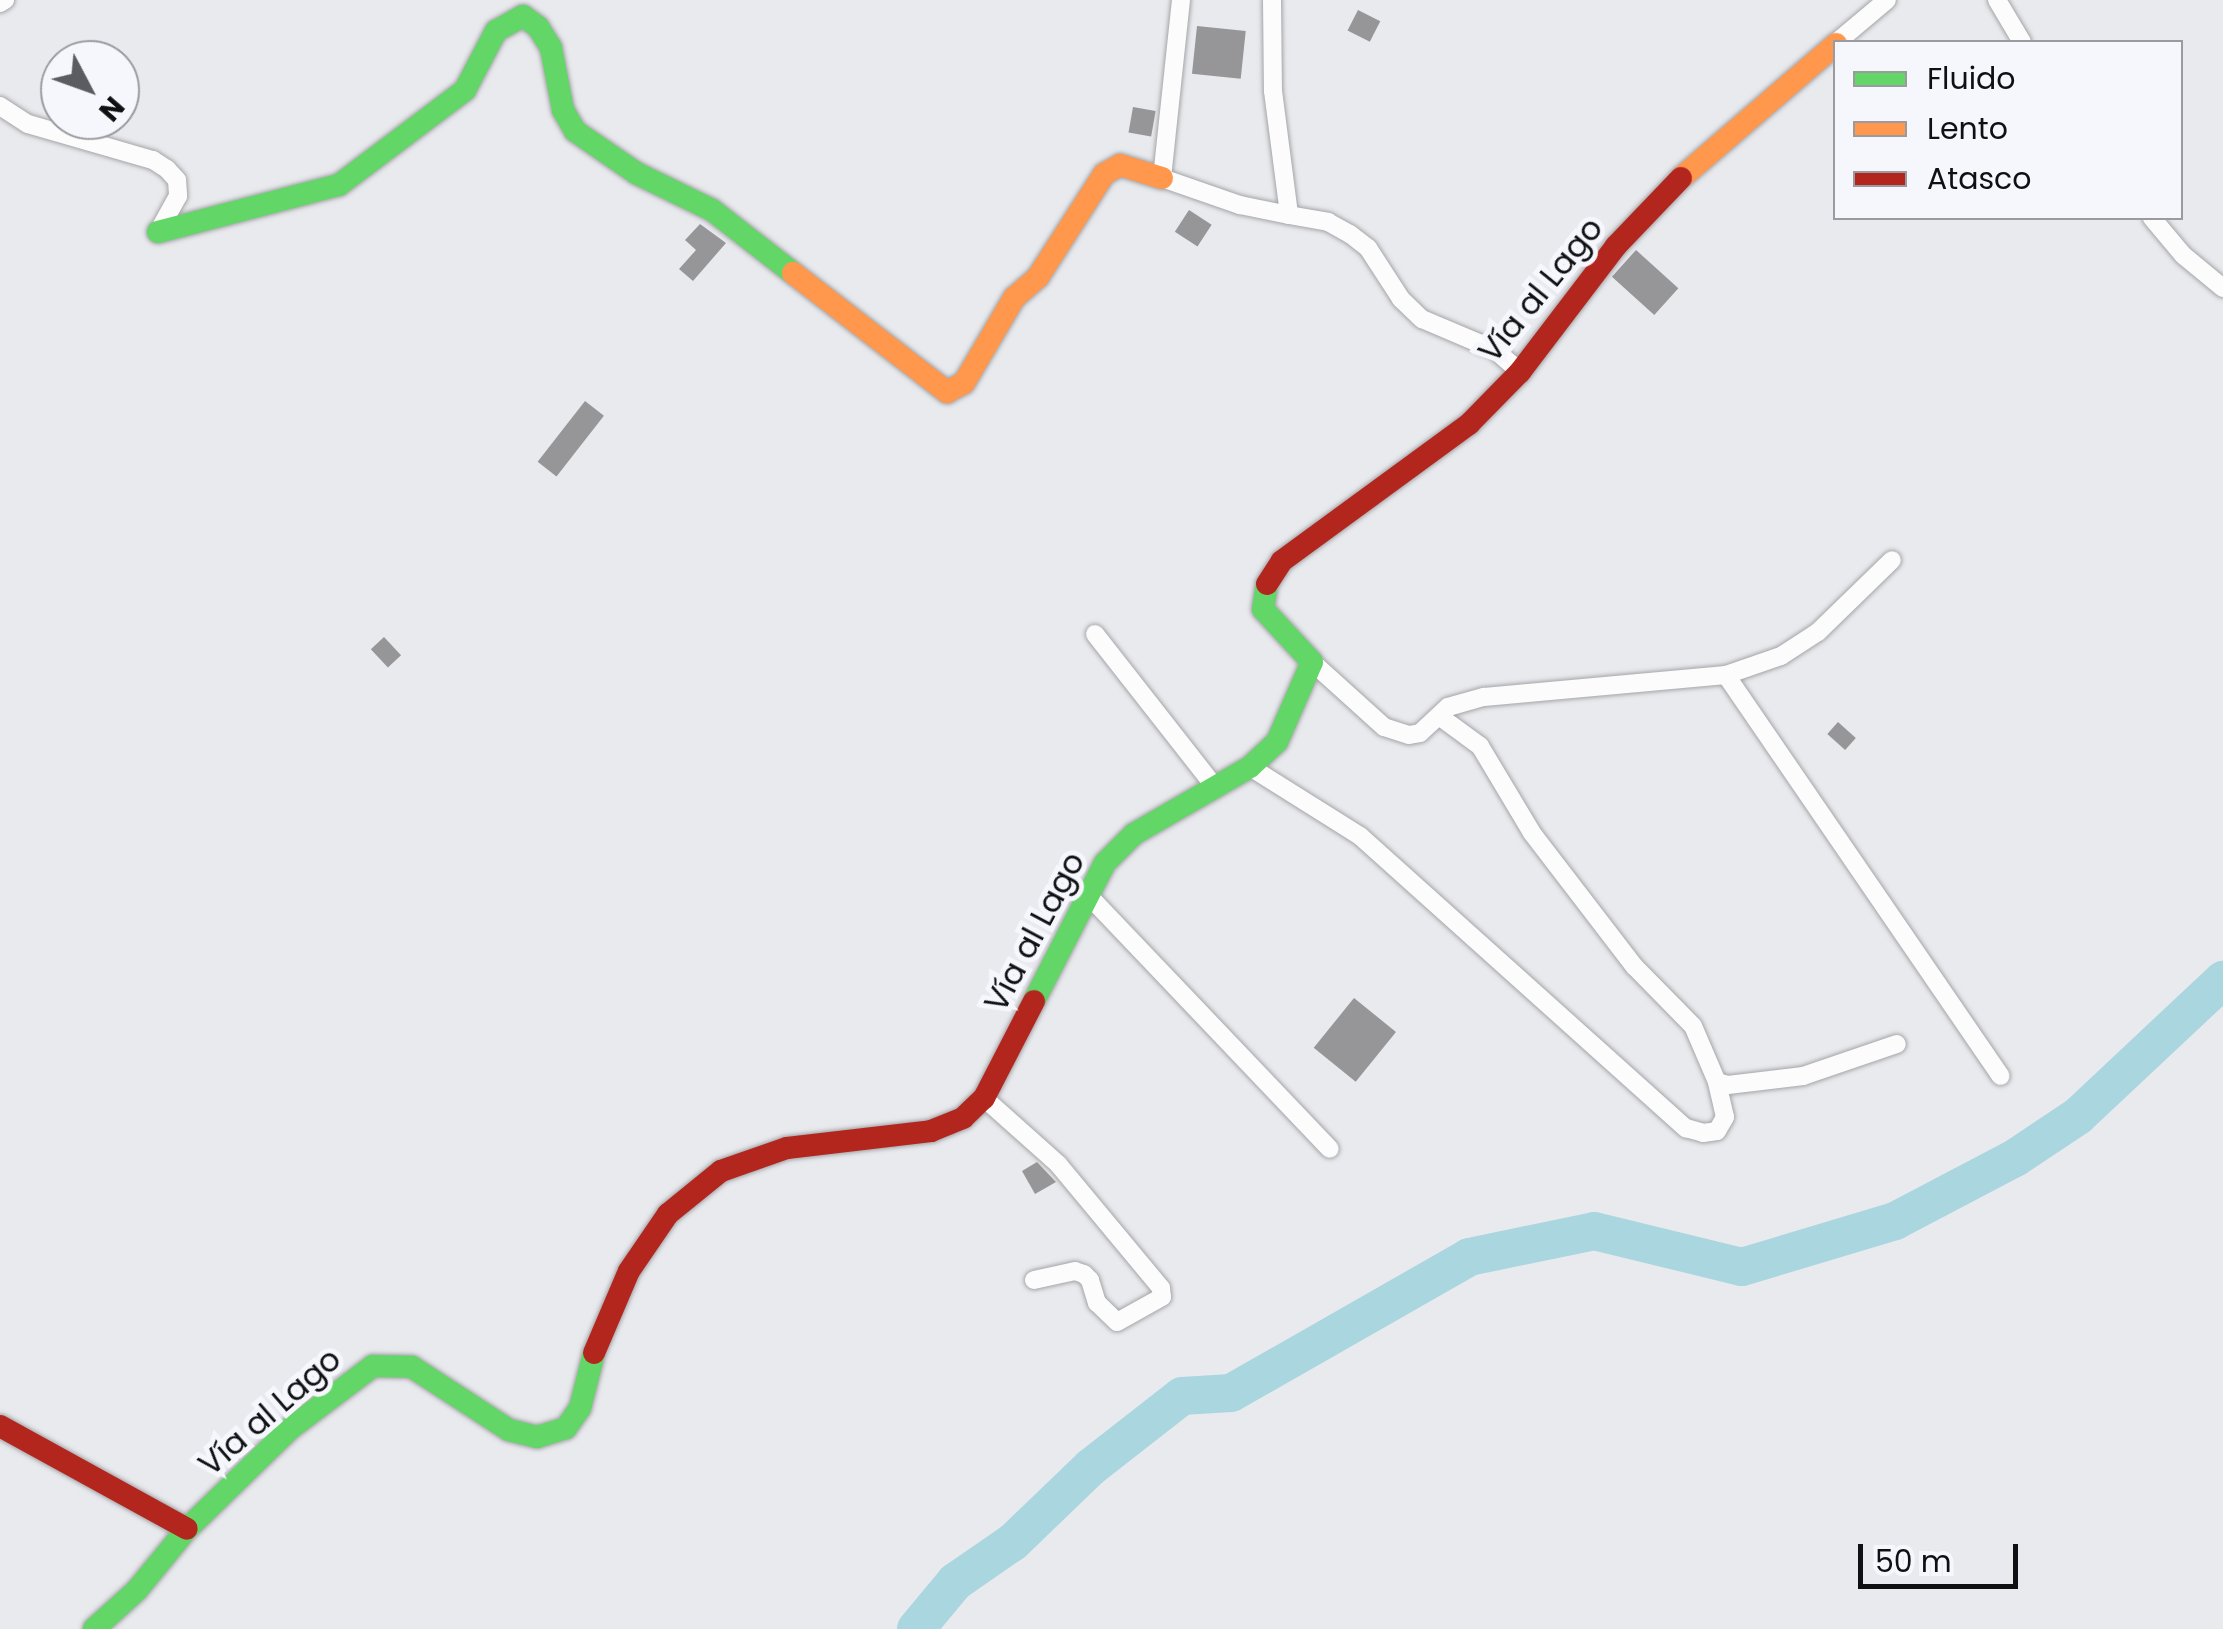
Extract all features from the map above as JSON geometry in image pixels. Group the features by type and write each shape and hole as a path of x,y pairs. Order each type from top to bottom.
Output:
{"street":[{"path":"1162,178 1181,0"},
{"path":"1272,0 1273,92 1289,216"},
{"name":"Vía al Lago","path":"1840,40 1887,0"},
{"path":"1997,0 2021,40"},
{"path":"158,232 340,185 465,90 496,31 522,16 538,27 551,48 563,110 575,131 636,174 712,210 947,392 964,383 1014,298 1038,276 1104,174 1120,166 1240,206 1328,222 1368,248 1401,299 1422,320 1495,350 1520,372"},
{"name":"Vía al Lago","path":"94,1629 137,1590 186,1529 291,1428 373,1366 412,1366 509,1430 536,1438 566,1428 580,1408 596,1344 629,1271 668,1214 721,1171 786,1148 931,1131 963,1118 984,1098 1105,864 1134,834 1250,767 1277,742 1312,662 1263,608 1265,587 1282,561 1469,424 1520,372 1616,246 1707,152 1833,46"},
{"path":"0,106 28,124 153,160 168,169 177,180 178,196 158,232"},
{"path":"2154,220 2183,255 2223,288"},
{"path":"1312,662 1384,728 1399,735 1420,732 1448,707 1484,697 1726,675 1781,656 1818,632 1892,560"},
{"path":"1094,634 1214,786"},
{"path":"1726,675 2001,1076"},
{"path":"1250,767 1360,836 1686,1128 1703,1133 1717,1131 1725,1117 1717,1082 1693,1026 1634,966 1532,833 1480,746 1440,716"},
{"path":"1089,896 1330,1149"},
{"path":"1717,1082 1728,1085 1804,1076 1897,1044"},
{"path":"984,1098 1058,1164 1162,1288 1162,1298 1117,1322 1097,1303 1090,1280 1084,1274 1075,1271 1034,1280"},
{"path":"0,1426 186,1529"}],"building":[{"path":"1358,10 1380,21 1370,42 1348,30"},
{"path":"1197,26 1246,31 1241,79 1192,74"},
{"path":"1133,107 1156,111 1151,137 1128,133"},
{"path":"1189,210 1212,225 1197,247 1175,232"},
{"path":"700,224 726,243 693,281 679,269 696,250 685,240"},
{"path":"1636,250 1678,288 1654,315 1612,277"},
{"path":"585,401 604,416 557,476 538,462"},
{"path":"384,637 401,655 388,668 371,649"},
{"path":"1838,722 1856,738 1845,750 1827,734"},
{"path":"1354,998 1396,1032 1356,1082 1314,1048"},
{"path":"1037,1162 1056,1182 1035,1194 1022,1171"}],"waterway":[{"path":"916,1629 955,1582 1013,1542 1091,1467 1182,1396 1231,1393 1469,1257 1594,1231 1742,1267 1895,1221 2015,1158 2078,1116 2223,980"}],"traffic: fast":[{"path":"158,232 339,185 465,90 496,31 523,16 538,27 551,48 563,110 575,131 636,173 712,210 793,273"},
{"path":"1034,1001 1105,863 1134,834 1250,767 1277,742 1312,662 1263,609 1267,584"},
{"path":"94,1629 137,1590 187,1529 291,1428 373,1366 412,1367 509,1430 537,1437 566,1428 580,1408 594,1353"}],"traffic: slow":[{"path":"1681,178 1833,47"},
{"path":"793,273 947,392 964,383 1014,298 1038,277 1104,174 1120,165 1162,178"}],"traffic: jam":[{"path":"1267,584 1282,561 1469,424 1520,372 1616,246 1681,178"},
{"path":"594,1353 629,1271 668,1214 721,1171 787,1148 931,1131 963,1118 984,1098 1034,1001"},
{"path":"0,1426 187,1529"}]}
